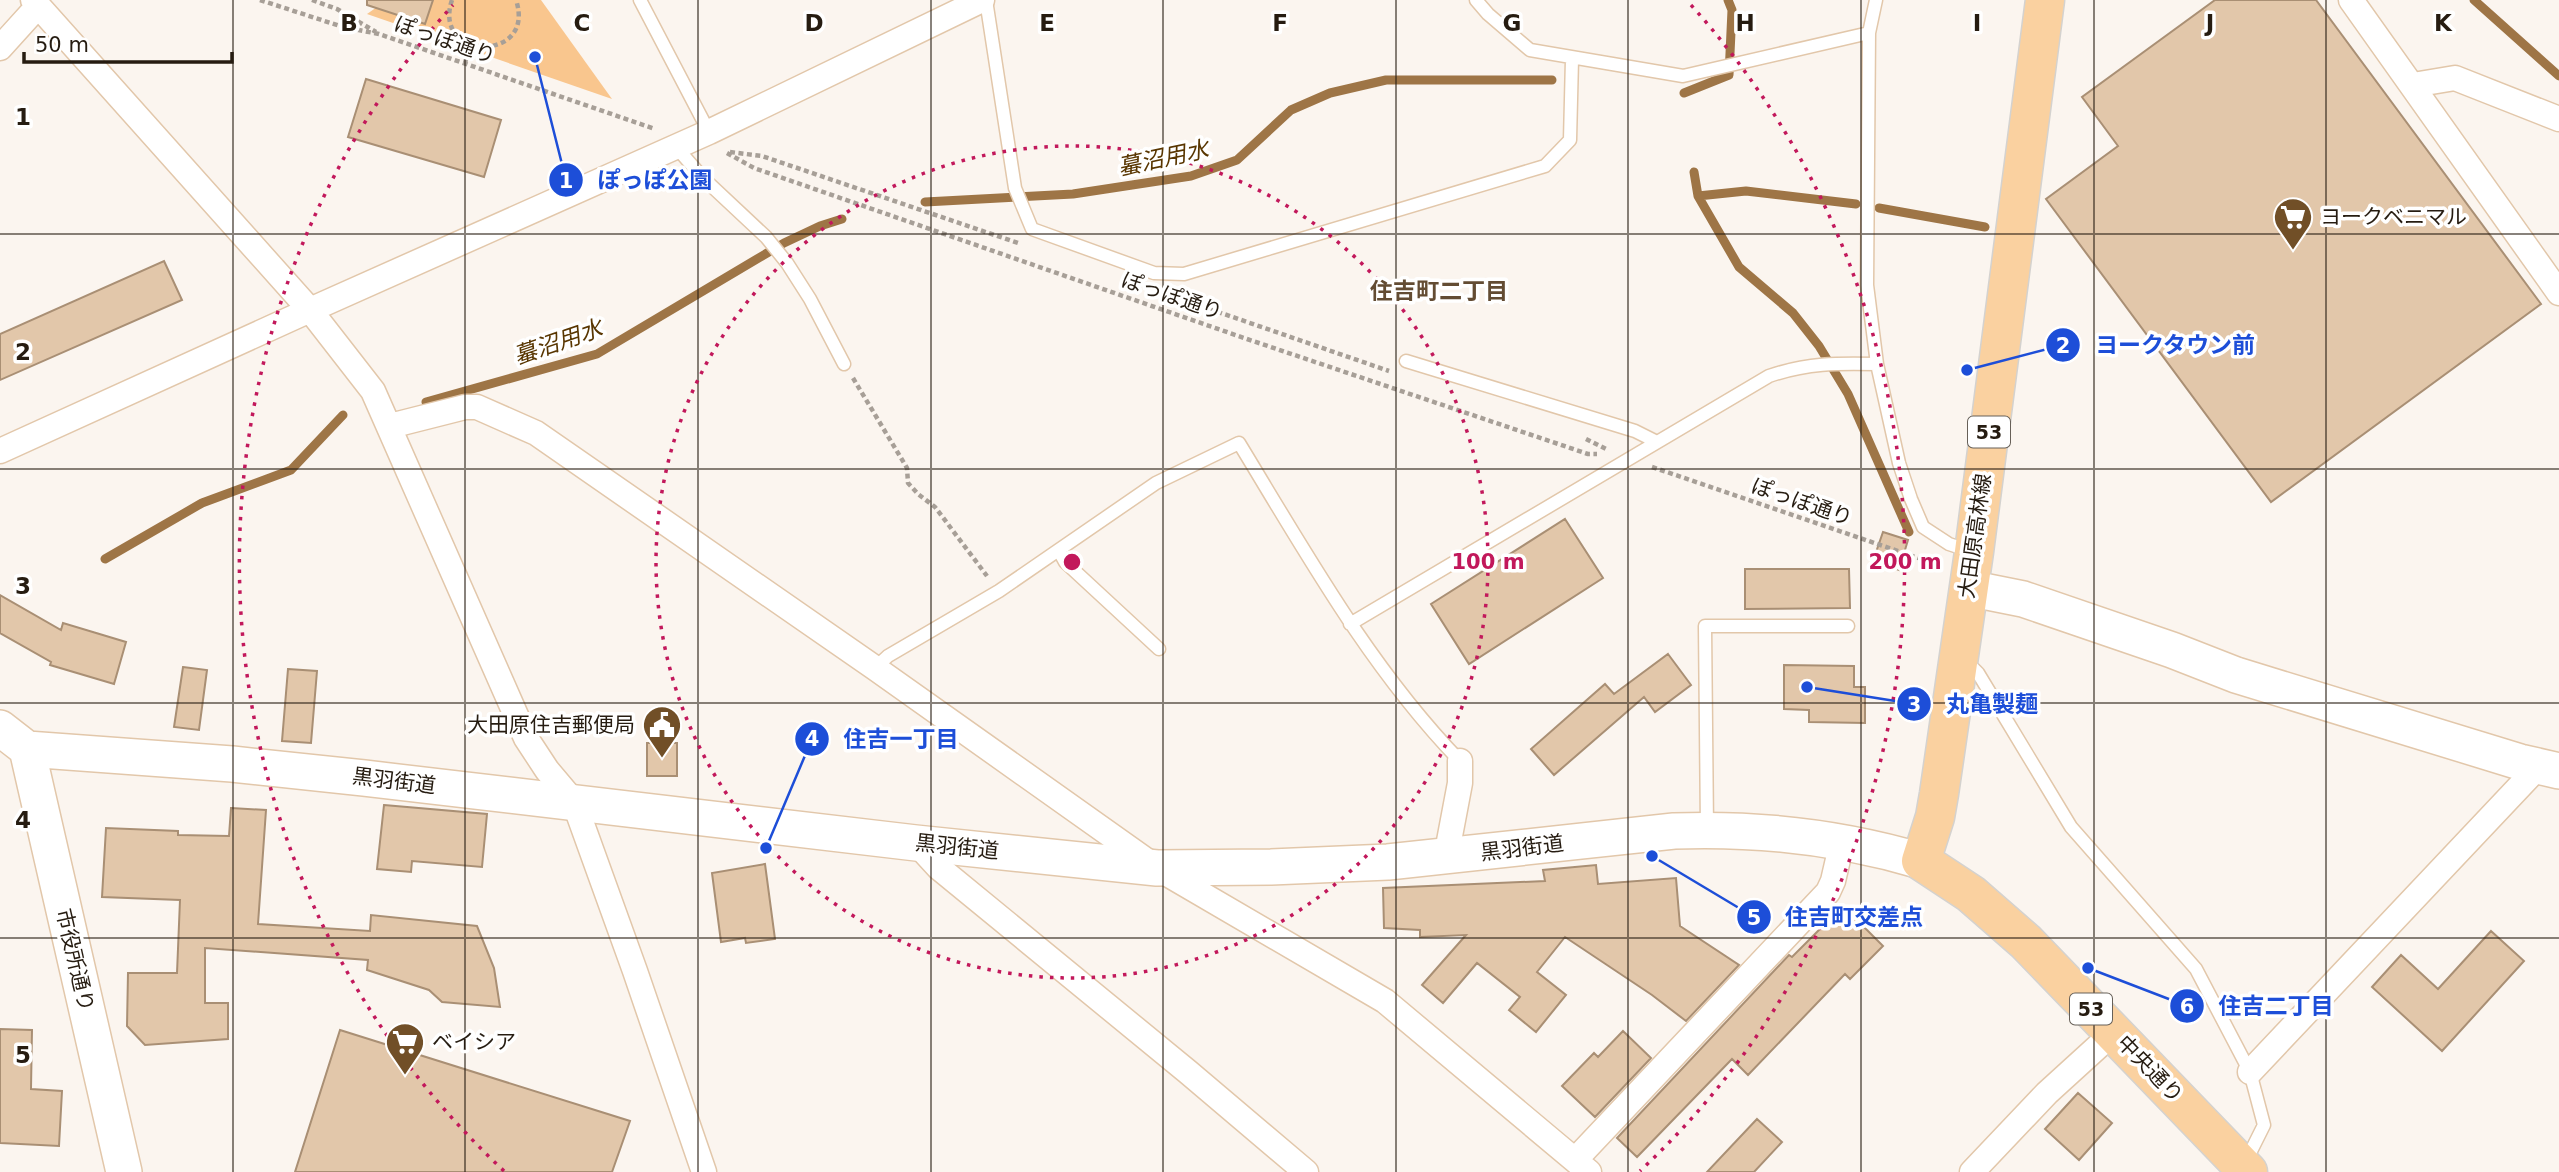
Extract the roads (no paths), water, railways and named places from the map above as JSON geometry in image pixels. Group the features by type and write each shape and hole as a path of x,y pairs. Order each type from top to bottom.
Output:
{"main road":[{"name":"大田原高林線","path":"1921,861 1935,817 1939,794 1959,653 1963,569 2045,0"},
{"name":"中央通り","path":"1921,861 1971,894 2026,942 2246,1169"}],"street":[{"path":"0,451 310,310 667,138 709,132 984,0"},
{"path":"2351,0 2559,293"},
{"path":"0,48 35,3 310,310 373,391 526,738 547,770 574,803 704,1172"},
{"path":"2413,85 2455,78 2559,119"},
{"path":"390,426 465,407 477,407 536,433 1157,868 1385,1001 1582,1166 1828,892 1842,842"},
{"path":"1963,569 2023,599 2236,675 2549,769 2250,1072"},
{"path":"0,728 27,749"},
{"name":"黒羽街道","path":"27,749 245,765 916,843 1157,868 1271,867 1446,857 1674,831 1707,830 1752,830 1842,842 1921,861"},
{"name":"市役所通り","path":"27,749 124,1172"},
{"path":"1446,857 1460,783 1460,761"},
{"path":"916,843 938,867 1306,1172"},
{"path":"1972,1172 2047,1093 2114,1032"}],"lane":[{"path":"640,0 709,132"},
{"path":"984,0 1015,188 1032,229 1154,273 1184,274 1545,166 1570,139 1572,59"},
{"path":"1476,0 1530,50 1683,76 1869,33"},
{"path":"1876,0 1869,33 1867,285 1877,364 1899,463 1910,499 1923,527 1949,544 1963,569"},
{"path":"667,138 703,178 766,237 787,263 810,299 844,364"},
{"path":"1406,361 1635,430 1657,442"},
{"path":"1350,624 1769,376 1792,368 1823,363 1877,364"},
{"path":"875,668 888,656 999,591 1156,483 1239,443 1350,624 1437,737 1460,761"},
{"path":"1059,551 1065,562 1159,649"},
{"path":"1707,830 1704,626 1848,626"},
{"path":"1959,653 1978,673 2071,827 2196,969 2250,1072 2264,1125 2246,1169"}],"waterway":[{"path":"1684,93 1729,75 1732,10 1728,0"},
{"path":"2474,0 2559,76"},
{"name":"蟇沼用水","path":"925,202 1073,194 1191,176 1237,160 1291,110 1330,93 1386,80 1552,80"},
{"path":"1694,172 1698,196 1739,267 1793,313 1819,346 1848,394 1909,532"},
{"path":"1698,196 1746,191 1856,204"},
{"path":"1879,208 1985,227"},
{"name":"蟇沼用水","path":"426,402 597,354 784,243 842,219"},
{"name":"蟇沼用水","path":"105,559 202,503 291,470 343,415"}],"place":[{"name":"ぽっぽ公園","path":"535,57"},
{"name":"ヨークベニマル","path":"2293,251"},
{"name":"ヨークタウン前","path":"1967,370"},
{"name":"丸亀製麺","path":"1807,687"},
{"name":"大田原住吉郵便局","path":"662,759"},
{"name":"住吉一丁目","path":"766,848"},
{"name":"住吉町交差点","path":"1652,856"},
{"name":"住吉二丁目","path":"2088,968"},
{"name":"ベイシア","path":"405,1076"}],"district":[{"name":"住吉町二丁目","path":"1439,291"}]}
